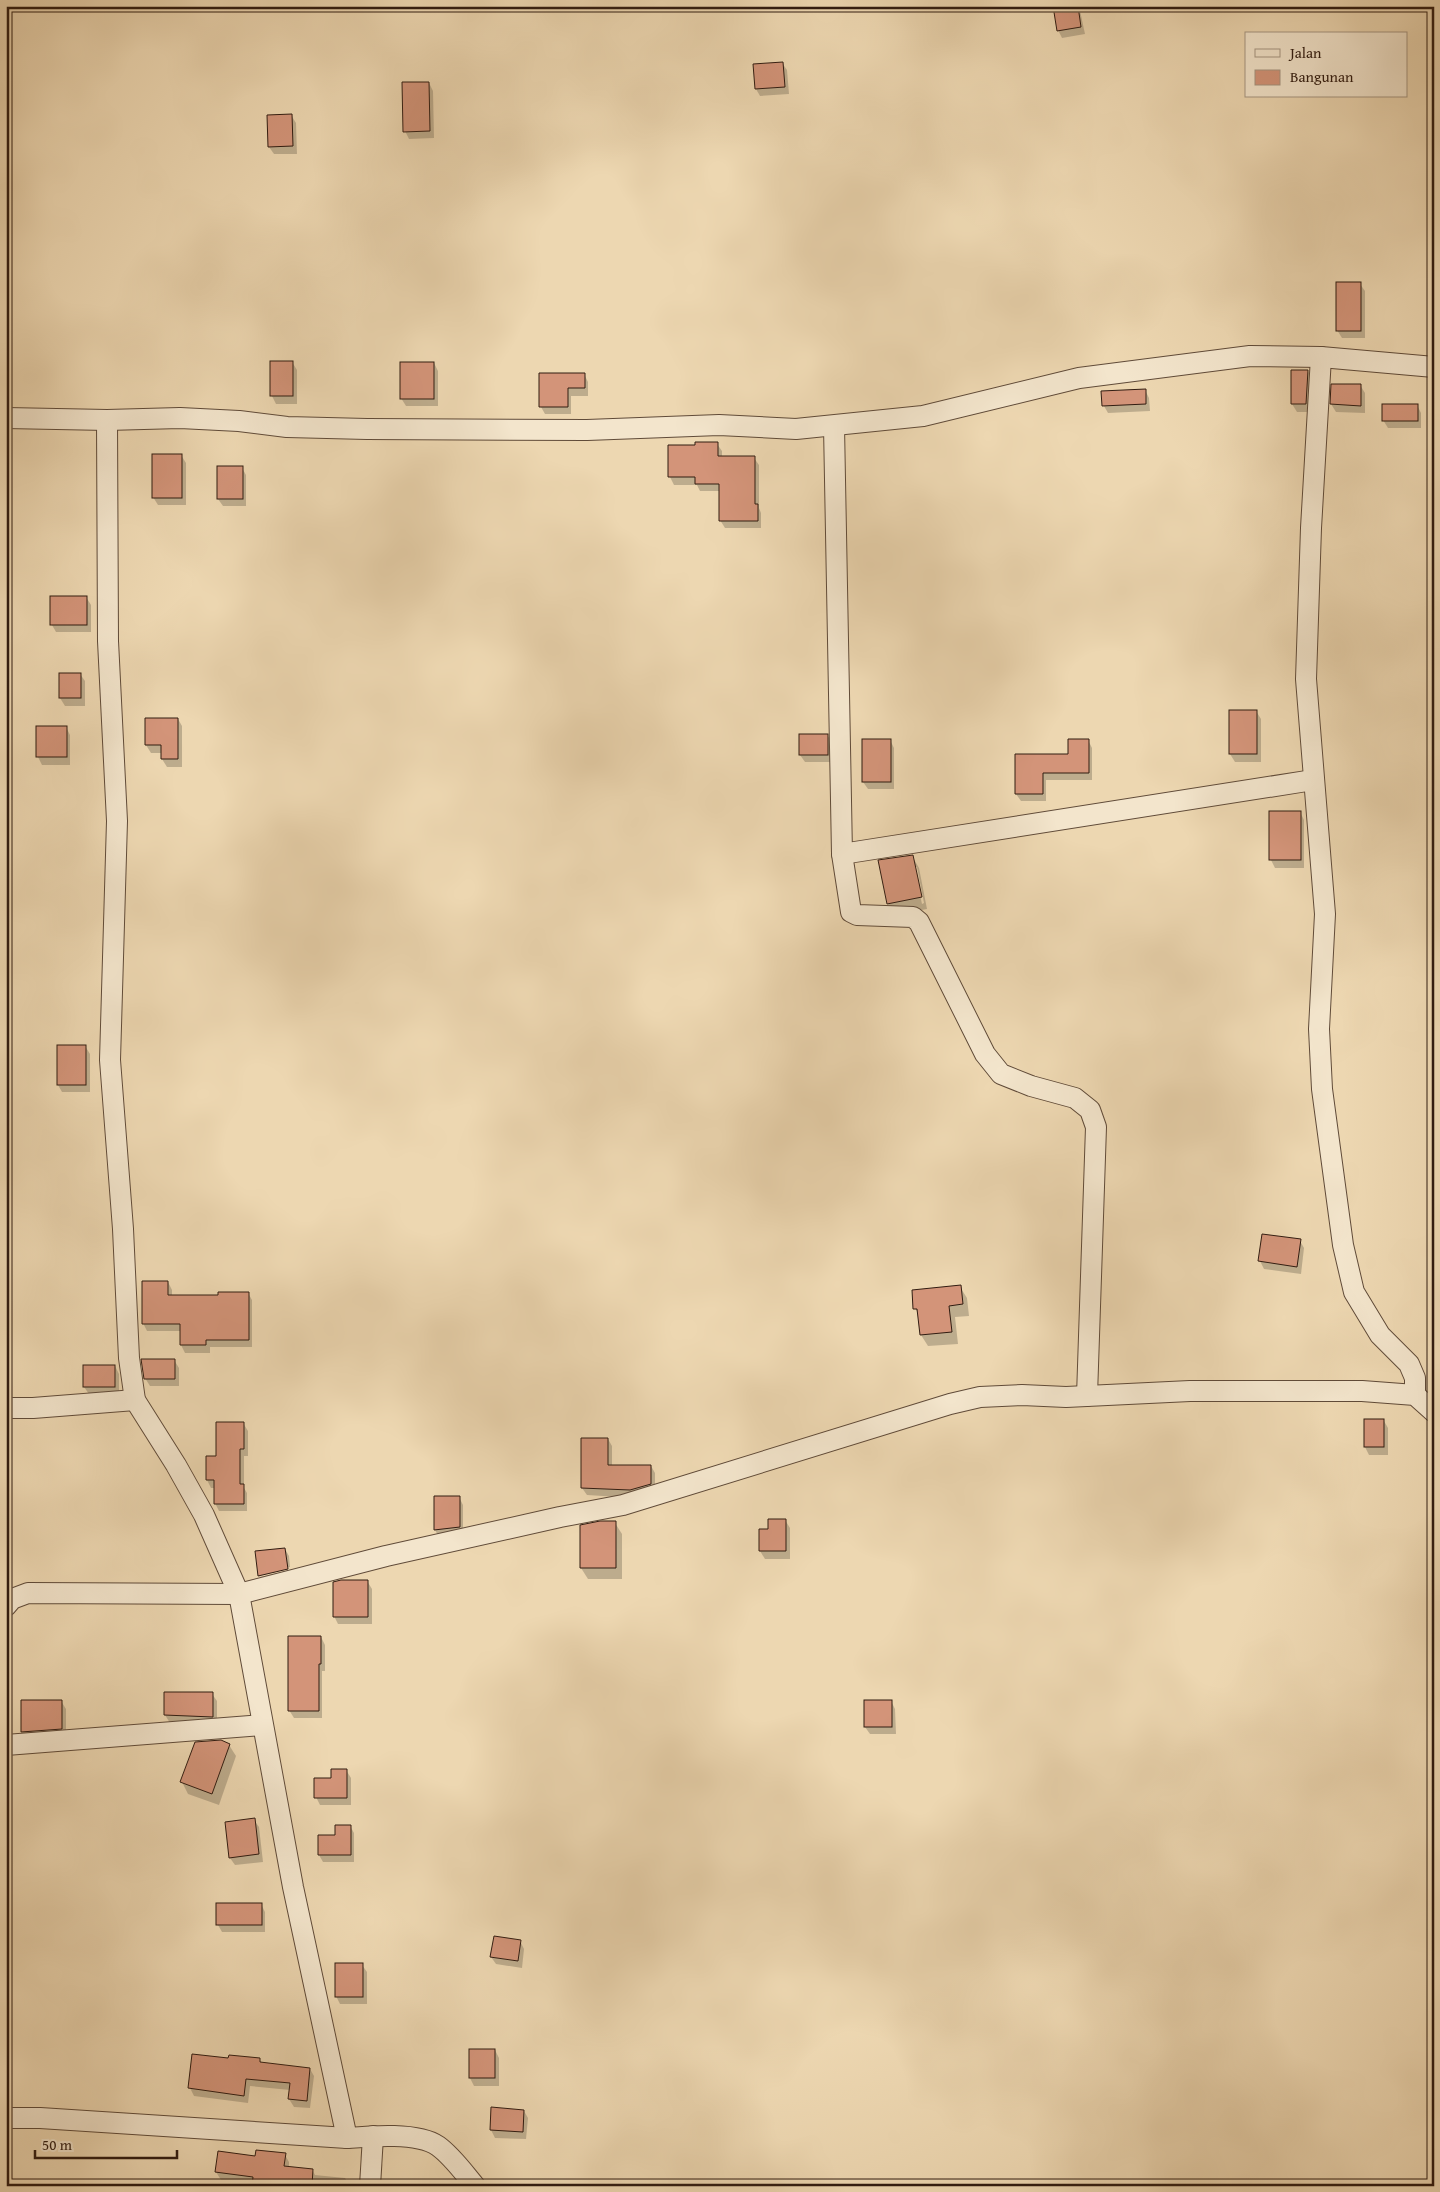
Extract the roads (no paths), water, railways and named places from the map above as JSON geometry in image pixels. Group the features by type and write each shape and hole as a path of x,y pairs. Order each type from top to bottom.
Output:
{"street":[{"path":"6,418 107,420 180,418 239,421 287,427 367,429 587,430 720,425 796,429 923,416 1079,378 1250,356 1321,357 1434,367"},
{"path":"1321,357 1311,528 1306,679 1325,914 1319,1029 1322,1089 1343,1244 1354,1292 1380,1335 1409,1364 1415,1378 1415,1395"},
{"path":"107,420 108,631 117,820 110,1060 123,1229 129,1358 135,1400 176,1465 204,1515 240,1594 262,1725 293,1887 347,2138"},
{"path":"834,426 842,854 851,912 857,915 913,917 919,922 985,1054 1001,1074 1031,1086 1075,1098 1090,1110 1096,1127 1087,1396"},
{"path":"842,854 1313,780"},
{"path":"6,1606 12,1599 28,1593 240,1594 386,1556 560,1517 623,1506 950,1404 988,1397 1362,1390 1415,1395 1434,1412"},
{"path":"6,1408 33,1408 135,1400"},
{"path":"6,1745 262,1725"},
{"path":"6,2118 40,2118 347,2138 373,2136 423,2140 438,2146 475,2186"},
{"path":"370,2186 373,2136"}]}
